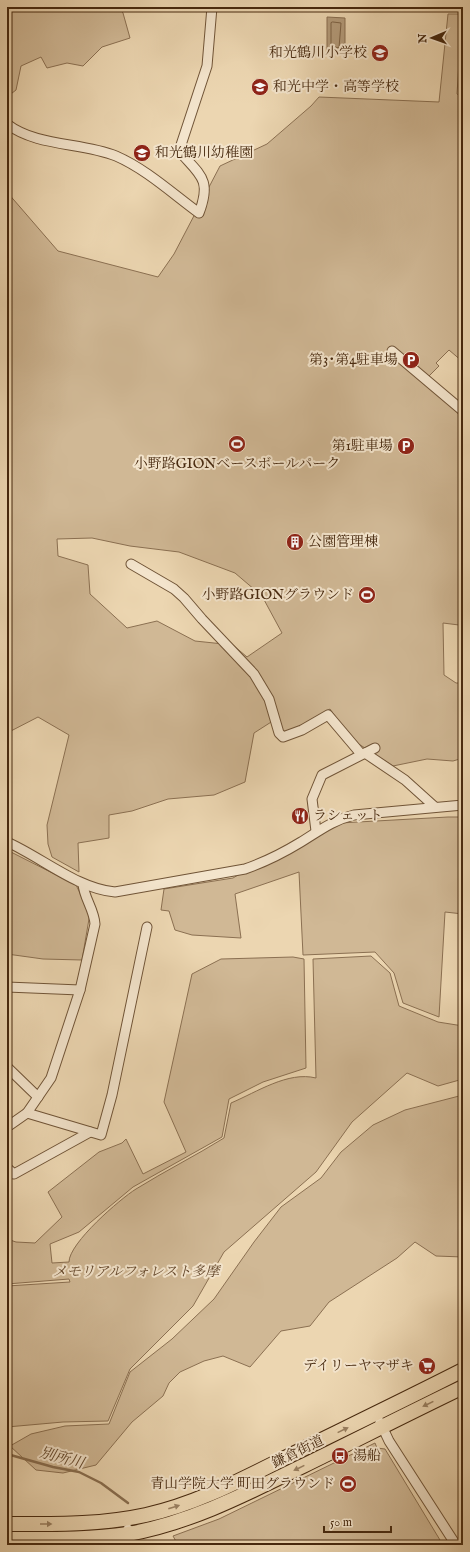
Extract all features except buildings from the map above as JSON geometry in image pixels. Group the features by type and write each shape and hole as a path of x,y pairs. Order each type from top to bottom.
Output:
{"main road":[{"name":"鎌倉街道","path":"7,1524 80,1524 126,1519 166,1509 213,1493 463,1370"},
{"name":"鎌倉街道","path":"7,1539 129,1539 220,1506 463,1387"}],"street":[{"path":"7,124 30,136 115,156 143,172 199,213 206,191 203,179 179,151 207,66 212,7"},
{"path":"392,351 463,411"},
{"path":"131,564 174,588 254,674 269,699 279,733 283,737 302,730 328,715 363,754 405,780 435,807"},
{"path":"316,831 312,799 322,775 375,748"},
{"path":"7,842 83,884 102,891 114,892 245,869 271,858 341,818 354,815 463,805"},
{"path":"8,1125 27,1113 51,1078 80,990 95,924 94,914 84,892 83,884"},
{"path":"27,1113 102,1135 148,927"},
{"path":"7,986 80,990"},
{"path":"7,1067 38,1098"},
{"path":"7,1168 14,1174 90,1132"},
{"path":"376,1413 389,1441 456,1545"},
{"path":"126,1519 129,1539"}],"green space":[{"path":"7,7 119,7 123,13 130,38 102,47 83,66 67,63 47,68 41,57 21,66 16,90 7,97"},
{"path":"448,14 462,14 457,94 463,98 463,362 449,350 436,363 439,366 425,380 463,414 463,629 459,625 443,623 444,675 456,683 463,683 463,758 453,761 427,759 393,766 351,739 330,709 300,726 285,732 282,729 279,717 254,733 245,782 214,795 168,799 132,811 109,815 109,838 78,843 79,872 52,857 48,844 47,825 69,735 38,717 7,733 7,192 58,251 158,277 174,254 220,166 267,144 311,106 319,97 439,102","holes":["92,538 130,546 179,552 235,573 262,596 282,633 247,657 233,645 195,641 157,621 127,628 90,594 88,565 58,556 57,539"]},
{"path":"463,817 463,914 445,912 439,1017 403,1003 394,973 375,952 303,955 299,872 235,894 241,938 192,935 175,930 169,911 161,910 164,889 233,878 270,856 340,823"},
{"path":"7,850 76,885 90,913 82,960 43,959 7,954"},
{"name":"メモリアルフォレスト多摩","path":"371,956 390,973 399,1006 438,1022 463,1026 463,1079 438,1086 407,1073 352,1122 316,1172 224,1252 193,1306 130,1369 108,1421 63,1422 7,1427 7,1286 70,1282 69,1279 7,1284 7,1239 16,1242 35,1243 62,1217 48,1192 99,1152 122,1143 126,1139 143,1174 186,1152 164,1102 192,974 221,959 293,957 304,959 306,1068 263,1082 229,1099 222,1137 133,1187 79,1232 50,1244 52,1263 69,1262 71,1254 86,1233 108,1211 129,1194 224,1138 231,1103 262,1088 284,1080 295,1077 316,1078 313,959"},
{"path":"463,1095 463,1257 436,1256 415,1242 397,1258 329,1302 310,1326 281,1331 250,1367 223,1356 204,1361 180,1372 169,1383 163,1396 132,1422 96,1465 63,1473 36,1470 10,1446 31,1434 65,1426 109,1424 130,1372 172,1339 214,1299 254,1242 281,1207 321,1178 341,1152 373,1125 405,1110"},
{"name":"青山学院大学 町田グラウンド","path":"375,1443 377,1448 385,1449 443,1545 178,1545 173,1536 219,1519"}],"water":[{"path":"327,17 345,18 345,52 327,51"}],"waterway":[{"name":"別所川","path":"7,1454 53,1467 79,1472 101,1483 128,1503"}],"place":[{"name":"和光鶴川小学校","path":"380,53"},
{"name":"和光中学・高等学校","path":"260,87"},
{"name":"和光鶴川幼稚園","path":"142,153"},
{"name":"第3･第4駐車場","path":"411,360"},
{"name":"小野路GIONベースボールパーク","path":"237,444"},
{"name":"第1駐車場","path":"406,446"},
{"name":"公園管理棟","path":"295,542"},
{"name":"小野路GIONグラウンド","path":"367,595"},
{"name":"ラシェット","path":"300,816"},
{"name":"デイリーヤマザキ","path":"427,1366"},
{"name":"湯船","path":"340,1456"},
{"name":"青山学院大学 町田グラウンド","path":"348,1484"}]}
